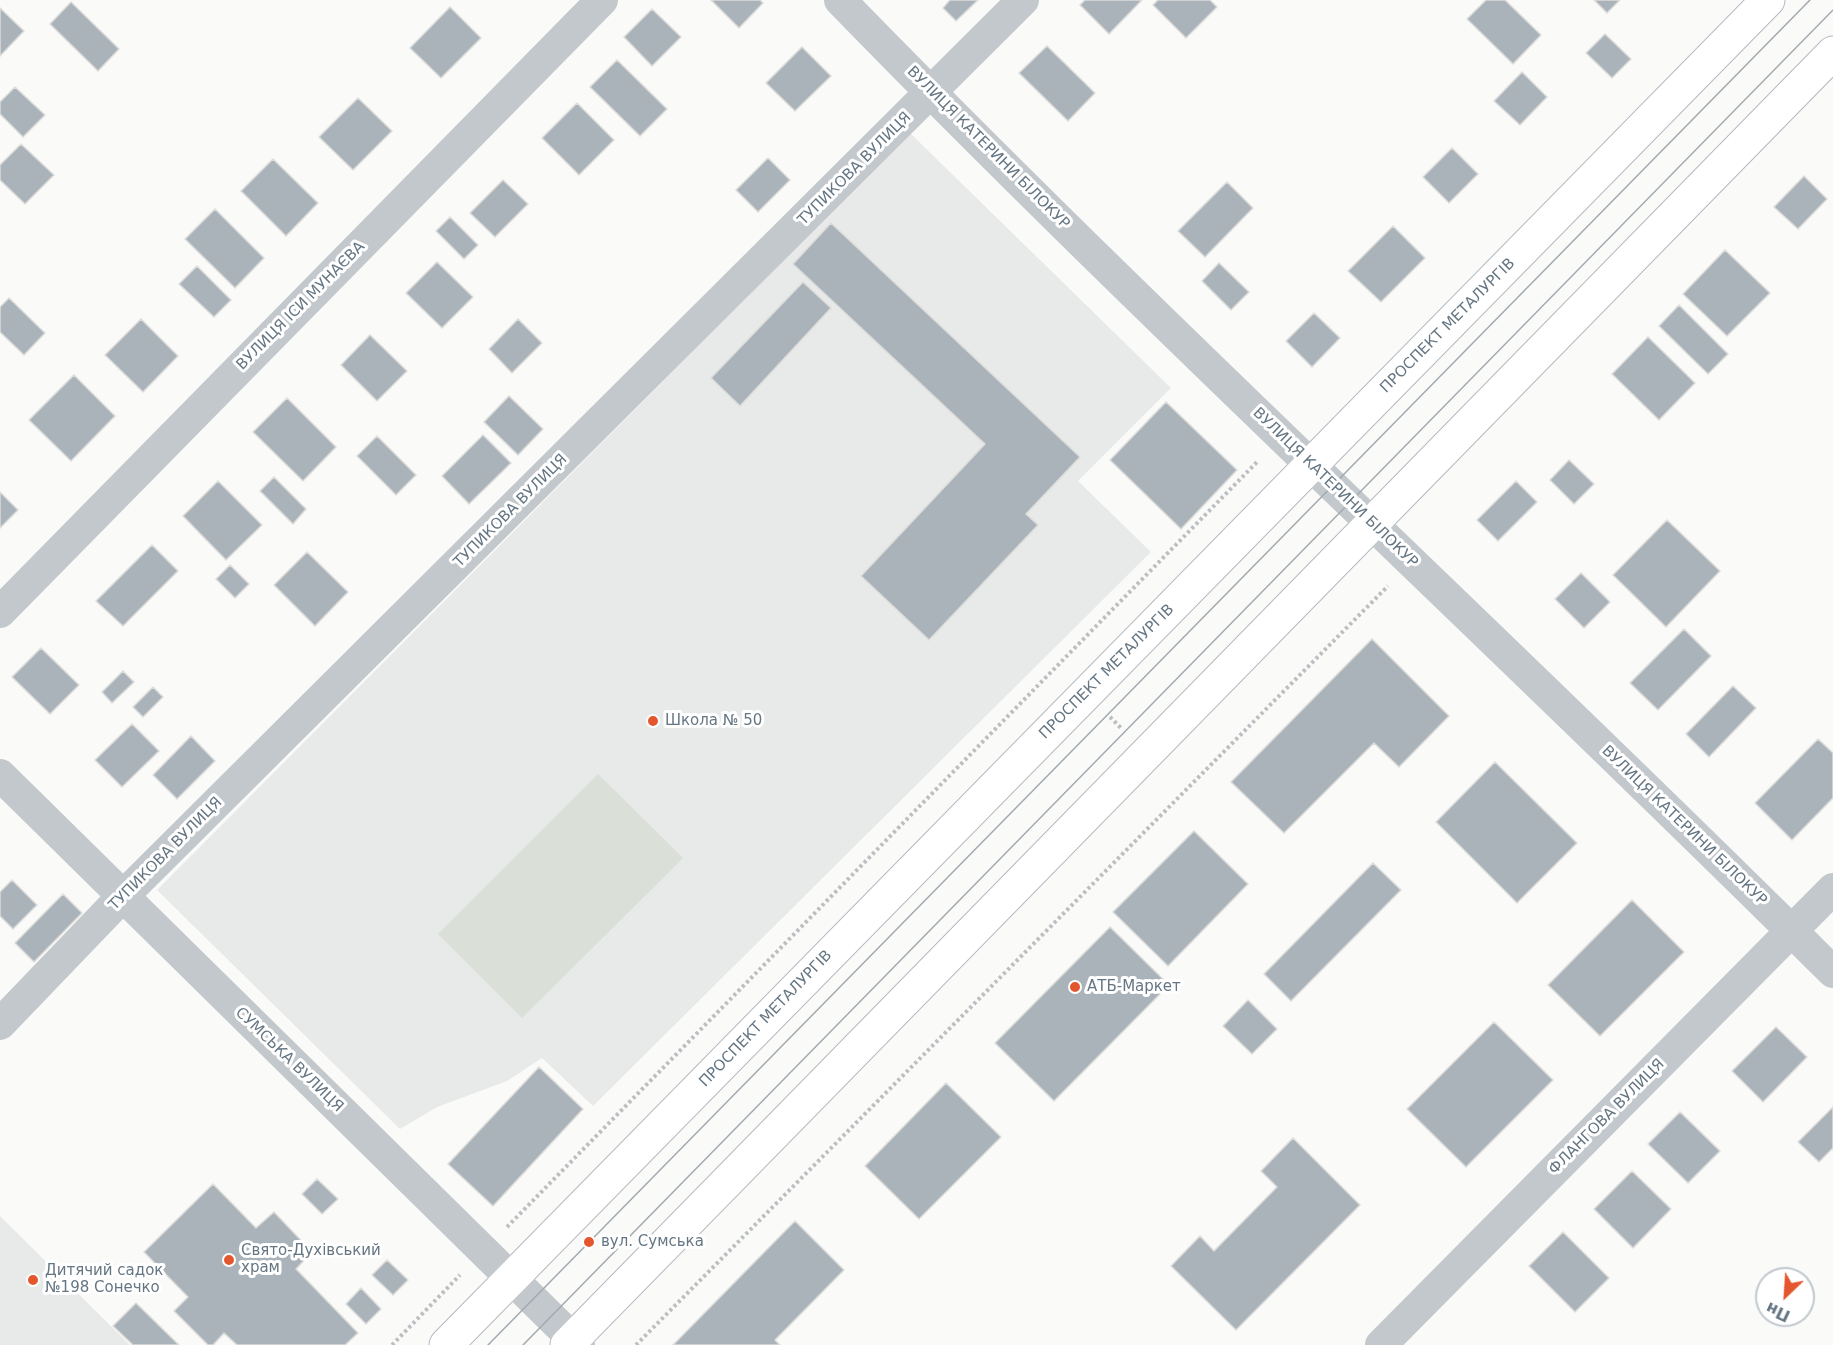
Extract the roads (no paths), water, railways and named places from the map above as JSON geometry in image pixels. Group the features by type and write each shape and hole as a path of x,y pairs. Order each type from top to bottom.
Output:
{"main road":[{"name":"ПРОСПЕКТ МЕТАЛУРГІВ","path":"446,1345 1768,0"},
{"path":"573,1343 1145,753 1833,53"}],"street":[{"name":"ВУЛИЦЯ ІСИ МУНАЄВА","path":"0,612 602,0"},
{"name":"ВУЛИЦЯ КАТЕРИНИ БІЛОКУР","path":"840,0 931,93 1281,436 1833,972"},
{"name":"ТУПИКОВА ВУЛИЦЯ","path":"0,1024 122,897 1023,0"},
{"name":"СУМСЬКА ВУЛИЦЯ","path":"0,775 484,1250 573,1343"},
{"name":"ФЛАНГОВА ВУЛИЦЯ","path":"1381,1345 1833,889"}],"tram line":[{"path":"488,1345 1810,0"},
{"path":"523,1345 1833,10"}],"place":[{"name":"Школа № 50","path":"653,721"},
{"name":"АТБ-Маркет","path":"1075,987"},
{"name":"вул. Сумська","path":"589,1242"},
{"name":"Свято-Духівський храм","path":"229,1260"},
{"name":"Дитячий садок №198 Сонечко","path":"33,1280"}]}
